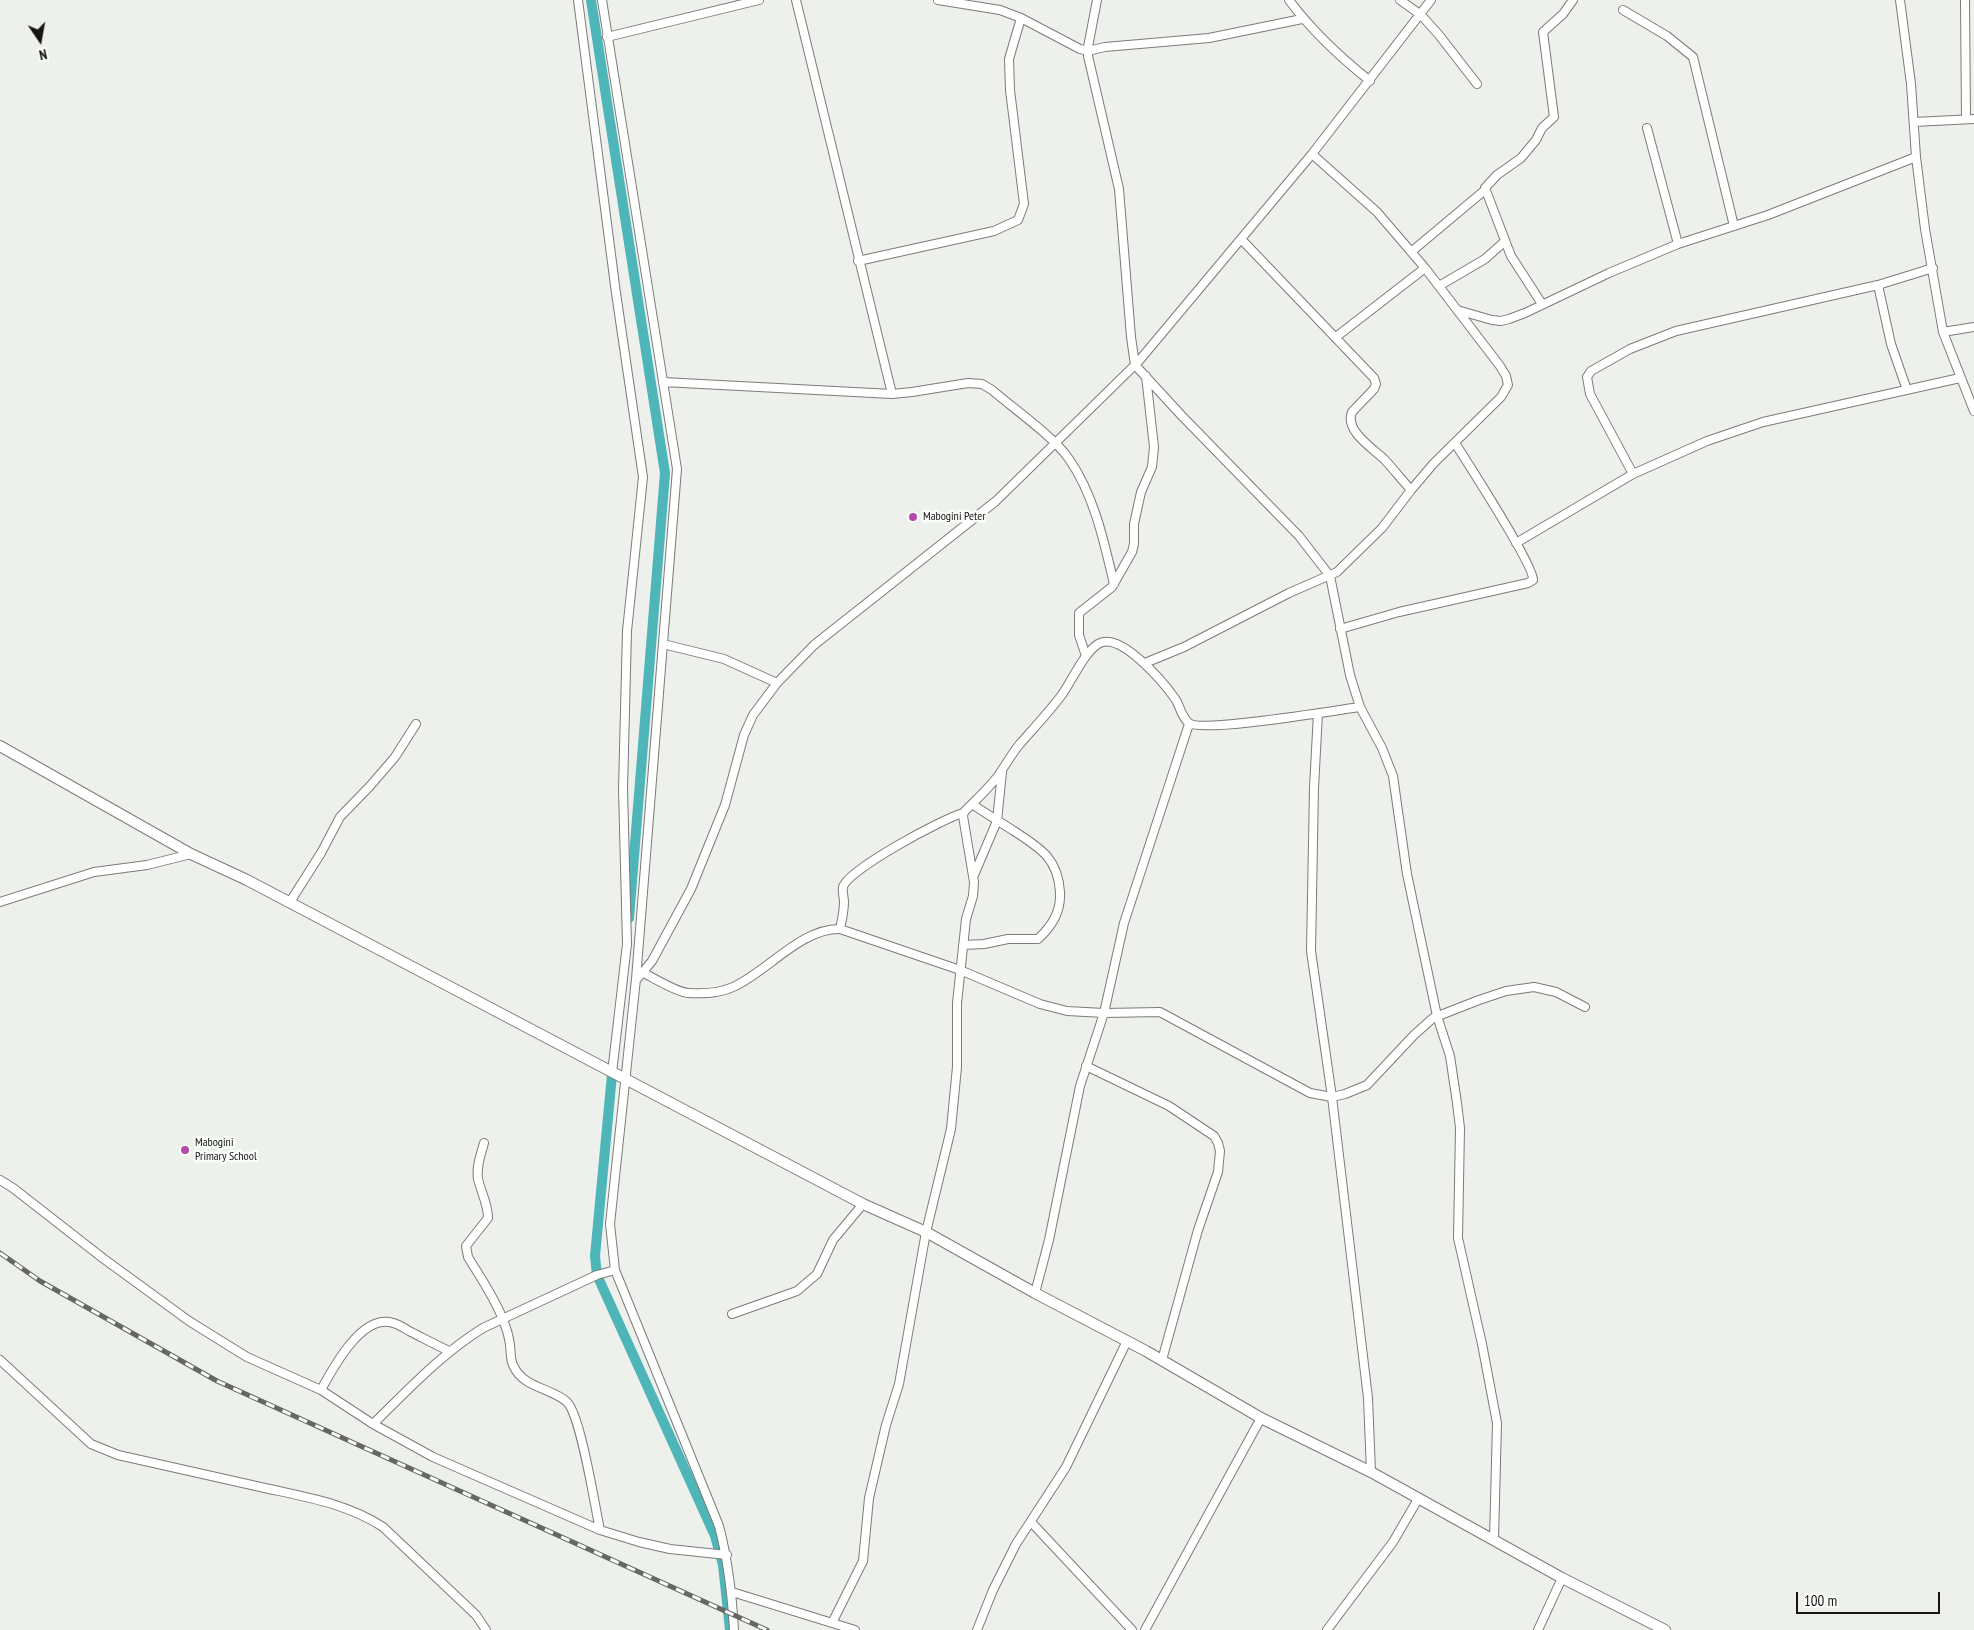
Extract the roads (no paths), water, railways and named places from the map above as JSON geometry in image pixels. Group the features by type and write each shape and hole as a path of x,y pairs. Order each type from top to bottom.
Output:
{"street":[{"path":"578,0 616,293 643,477 627,631 623,789 627,944 612,1073"},
{"path":"602,0 676,469 636,980 627,1080 610,1224 615,1270 719,1526 722,1555 732,1592 734,1630"},
{"path":"608,37 759,0"},
{"path":"796,0 858,261 892,394"},
{"path":"938,0 1000,10 1021,18 1080,49 1088,51 1112,46 1209,38 1302,19"},
{"path":"1096,0 1088,51 1119,189 1135,365 1182,416 1300,536 1330,576 1350,675 1360,707 1382,748 1393,776 1402,848 1437,1016 1450,1056 1459,1114 1458,1238 1482,1344 1497,1423 1494,1540"},
{"path":"1289,0 1302,19 1337,53 1370,81"},
{"path":"1400,0 1421,15 1477,84"},
{"path":"636,980 652,961 691,889 725,805 744,735 753,715 777,683 814,645 996,501 1135,365 1242,240 1312,154 1431,0"},
{"path":"1411,252 1485,190 1487,184 1497,175 1521,158 1536,140 1542,128 1554,117 1543,32 1570,6 1573,0"},
{"path":"1900,0 1925,229 1943,332 1974,411"},
{"path":"1914,122 1970,119 1965,0"},
{"path":"1623,10 1667,36 1693,57 1734,226"},
{"path":"858,261 994,231 1018,220 1024,204 1010,90 1009,59 1021,18"},
{"path":"1647,128 1678,244"},
{"path":"1145,663 1184,647 1289,593 1330,576 1344,567 1382,528 1434,463 1501,397 1508,385 1506,376 1500,366 1425,268 1377,212 1312,154"},
{"path":"1457,310 1500,321 1525,314 1542,304 1609,273 1678,244 1768,215 1916,157"},
{"path":"1485,190 1497,215 1504,242 1542,304"},
{"path":"1242,240 1376,381 1374,389 1352,412 1350,417 1352,426 1358,435 1383,458 1411,490"},
{"path":"1439,286 1485,260 1504,242"},
{"path":"1336,337 1425,268"},
{"path":"1633,474 1590,394 1587,377 1591,371 1630,348 1676,331 1878,286 1933,268"},
{"path":"1878,286 1891,344 1907,390"},
{"path":"1943,332 1974,327"},
{"path":"1086,656 1079,635 1079,613 1114,584 1132,552 1134,524 1141,492 1152,467 1154,447 1146,376"},
{"path":"1516,543 1633,474 1734,430 1960,378"},
{"path":"663,382 892,394 968,382 982,384 992,390 1056,444 1068,458 1082,483 1094,512 1114,584"},
{"path":"1340,630 1400,612 1532,581 1534,576 1516,543 1455,443"},
{"path":"840,929 844,914 843,887 847,880 860,868 876,858 949,818 963,813 992,783 1018,746 1060,697 1092,648 1100,643 1109,642 1145,663 1171,694 1189,724 1206,727 1226,723 1266,721 1360,707"},
{"path":"663,644 724,659 777,683"},
{"path":"1318,713 1312,833 1311,951 1332,1097 1368,1398 1370,1472"},
{"path":"290,902 321,853 340,817 395,757 416,724"},
{"path":"1035,1293 1049,1240 1080,1086 1104,1013 1124,923 1189,724"},
{"path":"0,746 191,854 290,902 864,1204 926,1232 1035,1293 1162,1360 1261,1418 1370,1472 1562,1578 1665,1630"},
{"path":"974,876 997,820 1002,770"},
{"path":"963,945 984,944 1008,939 1038,939 1052,926 1061,903 1060,883 1055,867 1048,857 1037,845 972,804"},
{"path":"832,1623 863,1561 869,1498 886,1425 899,1384 926,1232 951,1129 957,1067 957,1003 960,970 967,914 973,896 974,876 963,813"},
{"path":"0,902 94,872 147,865 191,854"},
{"path":"642,972 686,993 713,993 734,987 803,940 827,930 840,929 960,970 1040,1004 1067,1010 1104,1013 1160,1012 1310,1092 1332,1097 1367,1085 1414,1035 1437,1016 1506,991 1534,987 1556,992 1585,1007"},
{"path":"1086,1066 1169,1106 1214,1136 1218,1143 1220,1159 1214,1186 1198,1230 1162,1360"},
{"path":"484,1143 478,1164 478,1177 486,1202 488,1218 470,1239 466,1250 503,1319 510,1343 512,1365 515,1370 538,1388 562,1398 569,1405 583,1445 600,1530"},
{"path":"0,1180 189,1321 248,1357 321,1390 373,1424 433,1457 600,1530 670,1549 722,1555"},
{"path":"732,1314 797,1291 817,1274 833,1240 864,1204"},
{"path":"373,1424 449,1352 483,1328 597,1275 615,1270"},
{"path":"321,1390 339,1358 353,1341 371,1325 393,1322 449,1352"},
{"path":"977,1630 993,1590 1012,1552 1066,1467 1127,1341"},
{"path":"0,1360 92,1444 118,1455 302,1496 343,1507 366,1516 382,1527 476,1615 486,1630"},
{"path":"1145,1630 1261,1418"},
{"path":"1327,1630 1393,1542 1418,1498"},
{"path":"1031,1522 1132,1630"},
{"path":"1538,1630 1562,1578"},
{"path":"732,1592 855,1630"}],"waterway":[{"path":"591,0 665,473 629,918"},
{"path":"613,1064 595,1256 597,1275 715,1536 723,1565 730,1630"}],"railway":[{"path":"0,1253 40,1281 217,1381 767,1630"}],"place":[{"name":"Mabogini Peter","path":"913,517"},
{"name":"Mabogini Primary School","path":"185,1150"}]}
